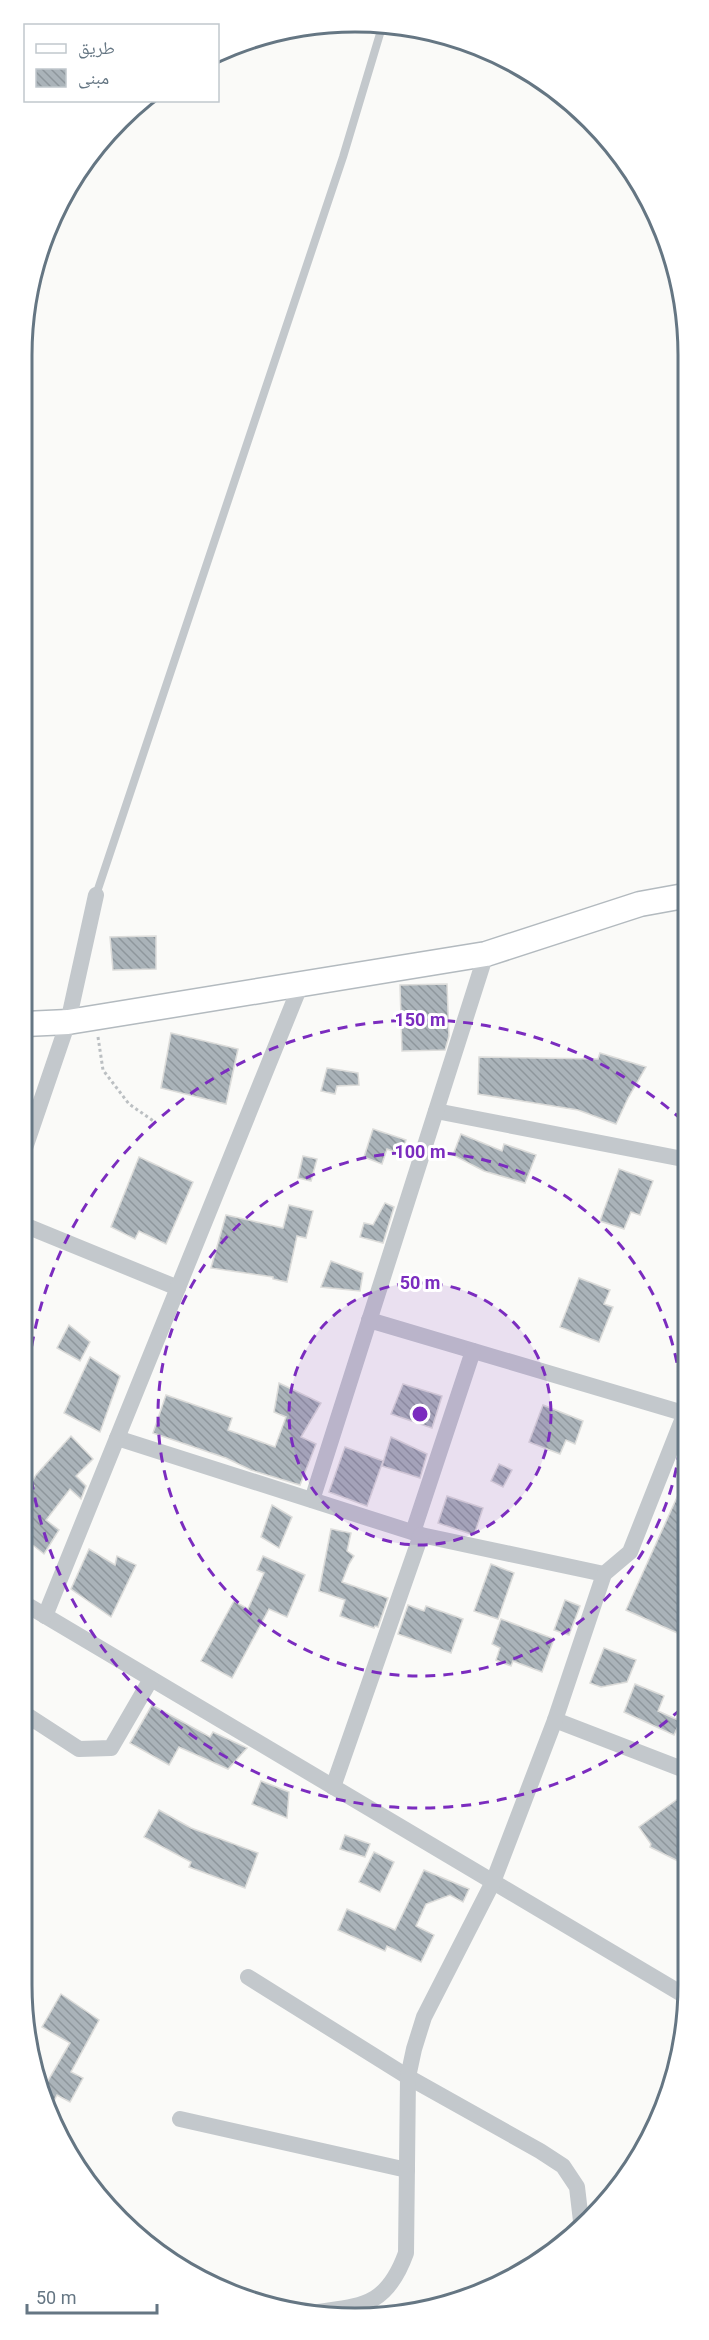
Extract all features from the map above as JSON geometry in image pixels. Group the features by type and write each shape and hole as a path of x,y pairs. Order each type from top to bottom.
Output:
{"street":[{"path":"32,1128 68,1022 96,896"},
{"path":"32,1024 95,1018 486,954 640,904 678,897"},
{"path":"312,1500 486,954"},
{"path":"45,1616 301,984"},
{"path":"436,1111 678,1158"},
{"path":"32,1227 178,1288"},
{"path":"369,1320 678,1412"},
{"path":"333,1787 417,1533 473,1351"},
{"path":"338,2308 366,2303 388,2290 406,2253 408,2077 424,2018 493,1882 555,1720 604,1574 630,1552 678,1431"},
{"path":"117,1438 417,1533 604,1574"},
{"path":"32,1608 678,1991"},
{"path":"32,1718 79,1749 111,1748 152,1679"},
{"path":"555,1720 678,1766"},
{"path":"248,1977 408,2077 563,2166 577,2187 580,2216"},
{"path":"180,2119 407,2170"}],"lane":[{"path":"96,896 339,168 380,32"}],"path":[{"path":"95,1018 103,1070 129,1104 155,1122"}],"building":[{"path":"156,936 156,969 113,970 110,937"},
{"path":"447,984 449,1036 445,1050 402,1051 400,985"},
{"path":"171,1033 238,1049 226,1104 161,1088"},
{"path":"600,1053 646,1067 616,1124 578,1110 478,1094 479,1057 598,1059"},
{"path":"327,1068 358,1073 359,1085 337,1086 335,1094 321,1091"},
{"path":"373,1129 406,1140 401,1154 387,1149 382,1164 364,1157"},
{"path":"461,1134 502,1151 504,1144 536,1155 525,1183 484,1171 453,1155"},
{"path":"303,1156 317,1159 311,1181 298,1178"},
{"path":"139,1157 193,1182 166,1244 139,1231 135,1239 111,1227"},
{"path":"619,1169 653,1181 640,1215 631,1212 624,1229 600,1221"},
{"path":"385,1203 394,1207 383,1243 360,1237 364,1223 373,1225"},
{"path":"289,1205 313,1211 306,1238 297,1236 287,1282 273,1279 273,1277 211,1268 226,1215 283,1228"},
{"path":"331,1261 363,1273 360,1291 321,1287"},
{"path":"579,1278 610,1290 604,1304 613,1307 599,1342 560,1327"},
{"path":"69,1325 90,1342 80,1361 57,1348"},
{"path":"90,1357 120,1376 100,1432 64,1413"},
{"path":"279,1383 321,1403 301,1437 316,1444 300,1485 251,1470 226,1458 153,1433 166,1395 232,1418 228,1430 275,1447 286,1417 274,1412"},
{"path":"403,1384 442,1396 432,1428 391,1414"},
{"path":"543,1405 583,1421 575,1444 566,1440 560,1454 529,1442"},
{"path":"71,1436 93,1459 76,1476 86,1486 81,1499 70,1489 46,1520 59,1530 44,1554 32,1544 32,1488 34,1486 32,1482"},
{"path":"391,1437 427,1454 420,1478 382,1466"},
{"path":"345,1447 383,1461 367,1506 329,1492"},
{"path":"499,1464 512,1470 503,1487 491,1481"},
{"path":"678,1495 678,1633 626,1610"},
{"path":"447,1496 483,1508 474,1535 438,1523"},
{"path":"272,1505 292,1517 279,1548 261,1537"},
{"path":"331,1529 351,1533 347,1551 354,1556 342,1582 388,1598 378,1627 374,1628 340,1616 345,1600 319,1591"},
{"path":"89,1549 115,1565 117,1556 136,1565 111,1617 71,1589"},
{"path":"263,1556 305,1575 287,1617 269,1609 232,1678 201,1661 234,1601 248,1609 264,1573 257,1570"},
{"path":"491,1564 514,1573 498,1619 474,1611"},
{"path":"565,1600 580,1606 569,1635 554,1630"},
{"path":"408,1605 424,1611 426,1606 463,1619 451,1653 398,1634"},
{"path":"501,1619 554,1639 542,1672 513,1661 511,1666 496,1660 500,1648 492,1644"},
{"path":"604,1648 636,1660 627,1682 601,1687 590,1683"},
{"path":"635,1684 664,1696 658,1711 678,1720 678,1726 674,1735 624,1712"},
{"path":"152,1705 210,1737 213,1732 247,1748 228,1769 179,1747 169,1765 130,1743"},
{"path":"261,1781 289,1792 287,1818 252,1804"},
{"path":"678,1799 678,1861 650,1847 651,1844 639,1827"},
{"path":"159,1810 191,1828 258,1853 245,1888 189,1867 191,1862 144,1837"},
{"path":"345,1835 370,1844 365,1857 340,1849"},
{"path":"374,1852 394,1862 380,1892 359,1882"},
{"path":"424,1870 469,1889 463,1902 450,1895 426,1904 416,1926 434,1935 421,1962 387,1946 385,1951 338,1930 347,1909 395,1930"},
{"path":"61,1994 99,2020 71,2072 83,2078 70,2102 57,2095 54,2102 47,2082 70,2043 42,2027"}]}
